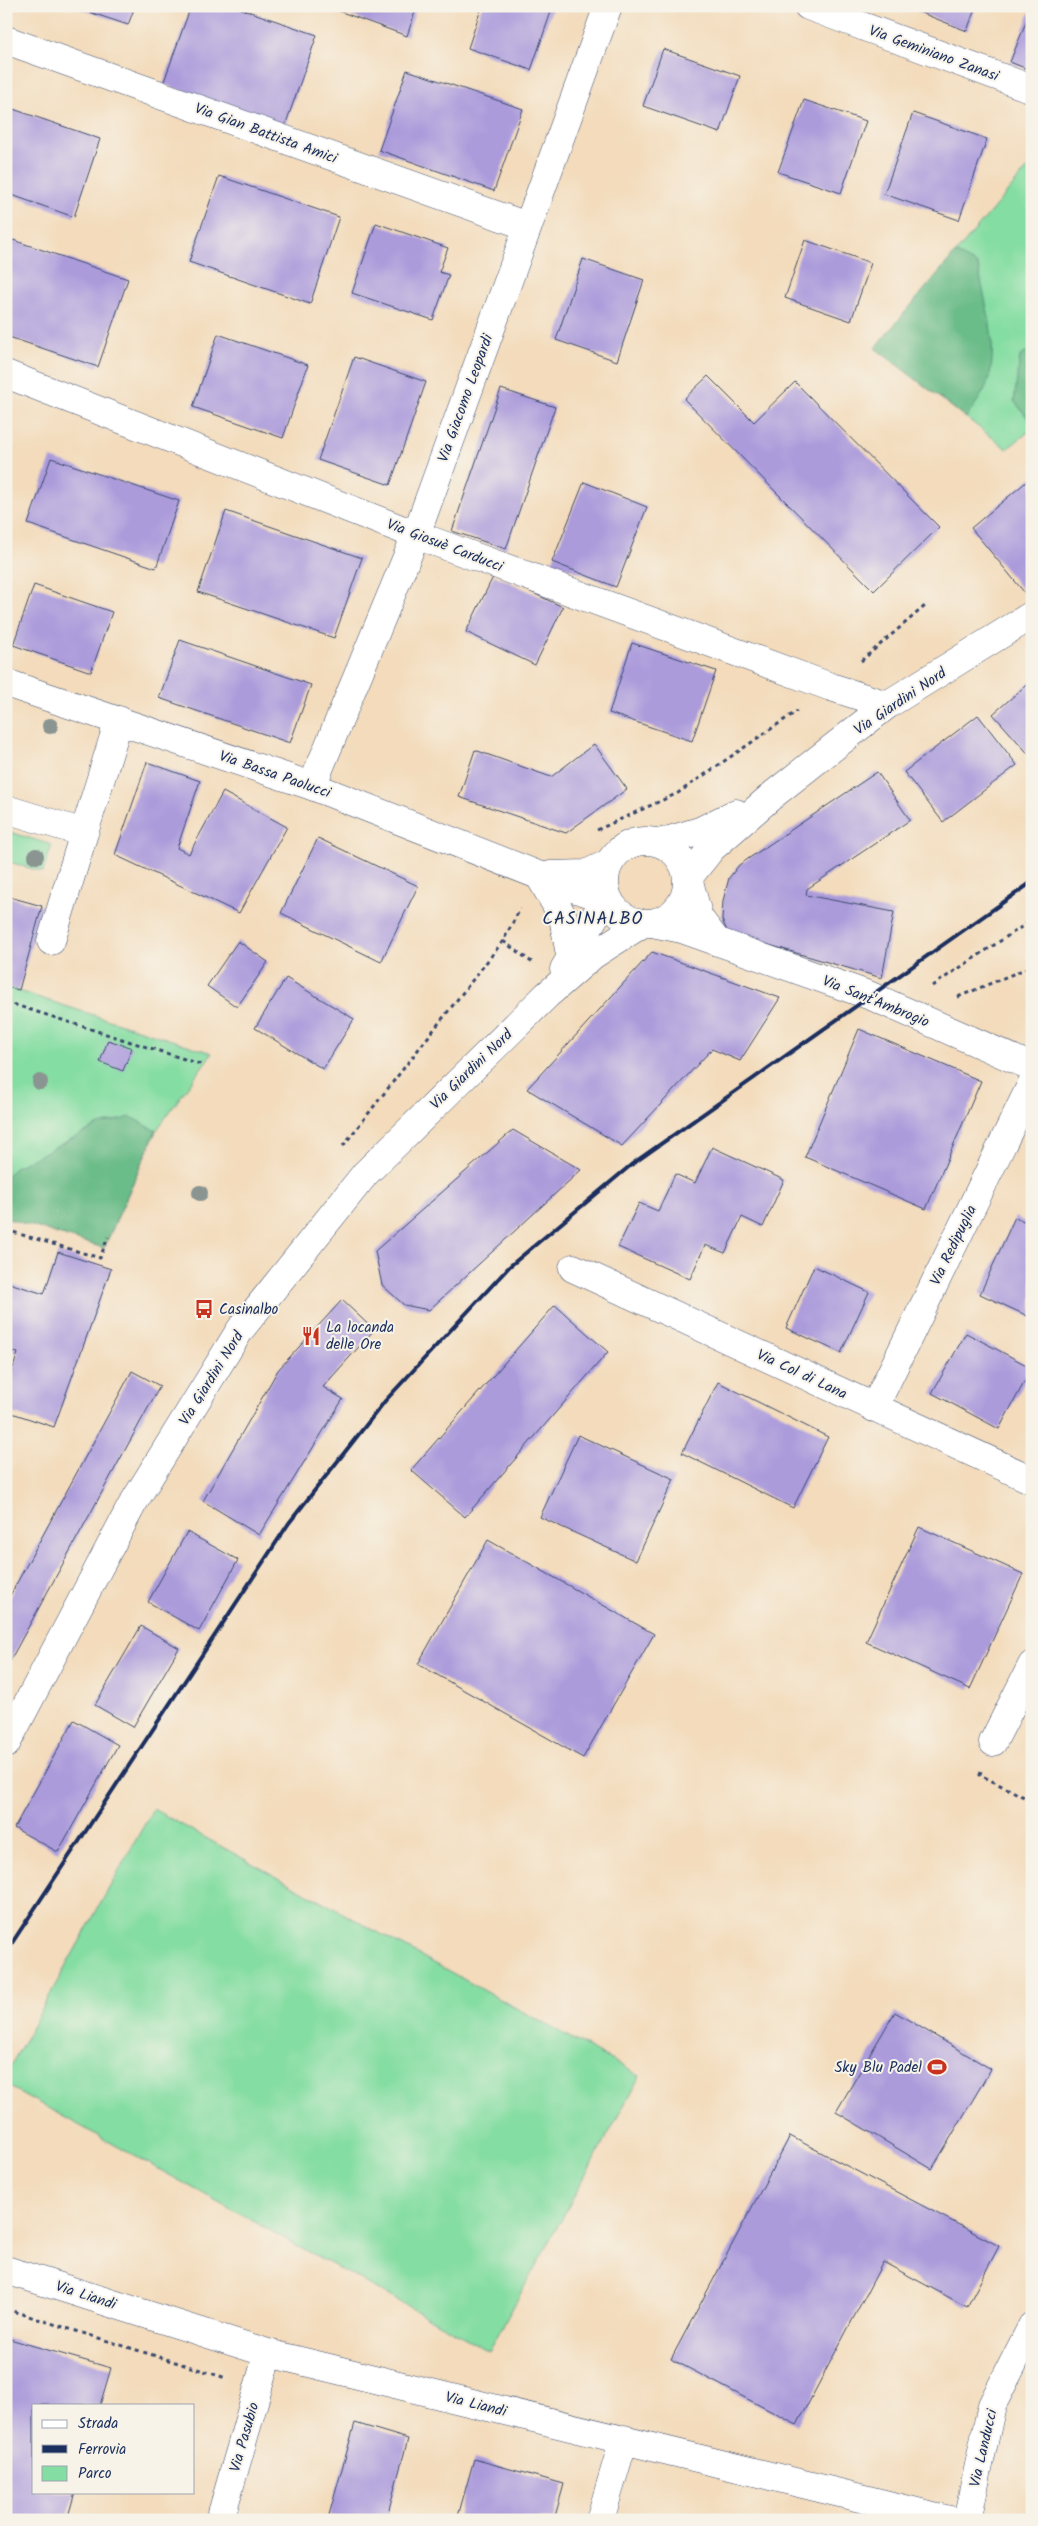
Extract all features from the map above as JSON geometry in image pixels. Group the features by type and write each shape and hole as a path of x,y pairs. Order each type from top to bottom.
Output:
{"street":[{"name":"Via Giacomo Leopardi","path":"312,786 416,535 608,6"},
{"name":"Via Geminiano Zanasi","path":"808,6 1032,89"},
{"name":"Via Gian Battista Amici","path":"6,40 527,226"},
{"name":"Via Giosuè Carducci","path":"6,374 416,535 831,687 887,705"},
{"name":"Via Giardini Nord","path":"6,1744 132,1506 240,1330 365,1174 547,995 594,955 647,923 664,920 675,913 685,896 688,878 712,848 774,794 887,705 1032,615"},
{"name":"Via Bassa Paolucci","path":"6,683 312,786 586,892 607,894"},
{"path":"51,941 119,720"},
{"name":"Via Giardini Nord","path":"547,995 571,960 607,894 604,882 609,863 616,853 636,842 648,840 660,843 700,831 774,794"},
{"path":"6,809 84,834"},
{"path":"660,843 679,856 685,866 699,918 717,942"},
{"name":"Via Bassa Paolucci","path":"540,875 586,874 609,863"},
{"path":"540,875 562,917 571,960"},
{"path":"607,894 620,914 630,921 647,923"},
{"name":"Via Sant'Ambrogio","path":"647,923 682,930 870,996 905,1013 1032,1067"},
{"name":"Via Redipuglia","path":"874,1408 1032,1083"},
{"name":"Via Col di Lana","path":"573,1268 1032,1480"},
{"path":"993,1742 1032,1665"},
{"name":"Via Liandi","path":"6,2270 268,2353 950,2520"},
{"name":"Via Landucci","path":"967,2520 992,2405 1032,2326"},
{"name":"Via Pasubio","path":"220,2520 268,2353"},
{"path":"600,2520 624,2439"}],"path":[{"path":"588,834 678,793 831,687 925,606"},
{"path":"337,1153 503,941 521,907"},
{"path":"905,1013 1032,920"},
{"path":"905,1013 1032,966"},
{"path":"6,1002 203,1064"},
{"path":"6,1230 100,1258 108,1237"},
{"path":"6,2309 258,2388"}],"green space":[{"path":"1032,163 1032,429 1007,449 875,348"},
{"path":"955,253 978,265 992,338 991,367 988,381 981,396 966,418 875,348"},
{"path":"1032,349 1032,423 1014,401 1020,356"},
{"path":"6,831 52,845 43,872 6,861"},
{"path":"6,987 212,1053 156,1131 104,1248 6,1218"},
{"path":"131,1117 156,1131 104,1248 6,1218 6,1176 16,1167 99,1125"},
{"path":"153,1809 640,2076 489,2351 6,2085 6,2074"}],"building":[{"path":"71,6 135,6 128,25"},
{"path":"191,6 233,6 317,35 285,126 163,84"},
{"path":"325,6 417,6 407,36"},
{"path":"482,6 553,6 531,70 468,48"},
{"path":"904,6 976,6 967,31"},
{"path":"1032,7 1032,71 1010,62"},
{"path":"663,49 740,76 720,133 643,106"},
{"path":"407,70 523,109 494,191 379,150"},
{"path":"804,100 866,121 841,193 778,172"},
{"path":"10,108 100,139 74,217 6,193 6,120"},
{"path":"913,113 987,139 959,220 884,194"},
{"path":"219,176 339,217 310,304 189,262"},
{"path":"376,223 448,248 439,272 449,275 433,320 352,293"},
{"path":"13,240 128,279 98,367 6,336 6,260"},
{"path":"805,240 871,263 851,321 785,298"},
{"path":"583,259 644,280 617,361 556,340"},
{"path":"218,334 308,365 283,438 193,407"},
{"path":"354,357 426,382 390,485 318,460"},
{"path":"708,376 754,422 795,382 939,527 874,591 684,399"},
{"path":"501,389 555,407 506,549 452,531"},
{"path":"51,458 179,501 156,568 28,524"},
{"path":"1032,477 1032,596 1029,598 971,528"},
{"path":"584,482 647,507 616,587 552,562"},
{"path":"226,511 362,558 334,638 198,592"},
{"path":"494,575 563,607 535,665 466,632"},
{"path":"34,585 112,612 91,672 13,645"},
{"path":"180,640 311,685 290,743 159,698"},
{"path":"632,643 716,671 692,741 609,713"},
{"path":"1032,680 1032,758 993,714"},
{"path":"978,715 1017,765 943,822 904,772"},
{"path":"594,744 627,789 566,833 459,797 475,750 551,777"},
{"path":"147,762 200,781 177,848 189,854 223,792 287,827 239,913 115,855"},
{"path":"877,772 910,820 807,889 806,895 894,912 882,978 728,933 722,920 723,901 729,878 739,865"},
{"path":"318,838 418,886 381,962 281,913"},
{"path":"6,896 42,906 19,990 6,987"},
{"path":"238,941 268,962 237,1007 207,986"},
{"path":"652,952 780,998 740,1061 712,1049 622,1146 527,1089"},
{"path":"286,978 354,1019 323,1069 255,1028"},
{"path":"859,1029 981,1081 926,1209 805,1157"},
{"path":"108,1040 132,1048 123,1071 100,1062"},
{"path":"513,1130 581,1170 429,1310 404,1305 382,1285 375,1251"},
{"path":"712,1147 784,1180 763,1227 742,1217 725,1253 705,1245 690,1279 618,1247 639,1203 658,1211 675,1174 695,1183"},
{"path":"1015,1217 1032,1225 1032,1318 980,1294"},
{"path":"58,1252 111,1269 54,1427 6,1411 6,1388 18,1353 6,1349 6,1282 44,1294"},
{"path":"814,1266 869,1292 841,1353 786,1328"},
{"path":"342,1300 374,1330 323,1387 343,1399 259,1535 203,1501 278,1370"},
{"path":"555,1305 608,1352 465,1517 411,1470"},
{"path":"966,1333 1032,1368 999,1429 932,1393"},
{"path":"132,1371 160,1386 6,1668 6,1603"},
{"path":"718,1382 828,1437 793,1508 682,1453"},
{"path":"578,1435 674,1479 636,1561 540,1517"},
{"path":"919,1527 1023,1574 970,1689 866,1642"},
{"path":"187,1532 238,1560 199,1631 148,1602"},
{"path":"488,1540 654,1634 583,1758 418,1664"},
{"path":"141,1626 179,1648 133,1727 95,1705"},
{"path":"74,1720 118,1745 58,1852 14,1828"},
{"path":"895,2012 991,2069 932,2169 836,2112"},
{"path":"790,2136 999,2246 967,2307 883,2262 797,2425 671,2359"},
{"path":"6,2338 111,2368 100,2404 32,2404 32,2494 74,2494 67,2520 6,2520"},
{"path":"355,2423 408,2439 386,2520 346,2520 329,2515"},
{"path":"474,2459 564,2484 554,2520 457,2520"}],"railway":[{"path":"6,1952 289,1523 385,1401 510,1266 631,1165 1032,882"}],"place":[{"name":"Casinalbo","path":"204,1309"},
{"name":"La locanda delle Ore","path":"311,1336"},
{"name":"Sky Blu Padel","path":"937,2067"}],"district":[{"name":"CASINALBO","path":"593,918"}]}
